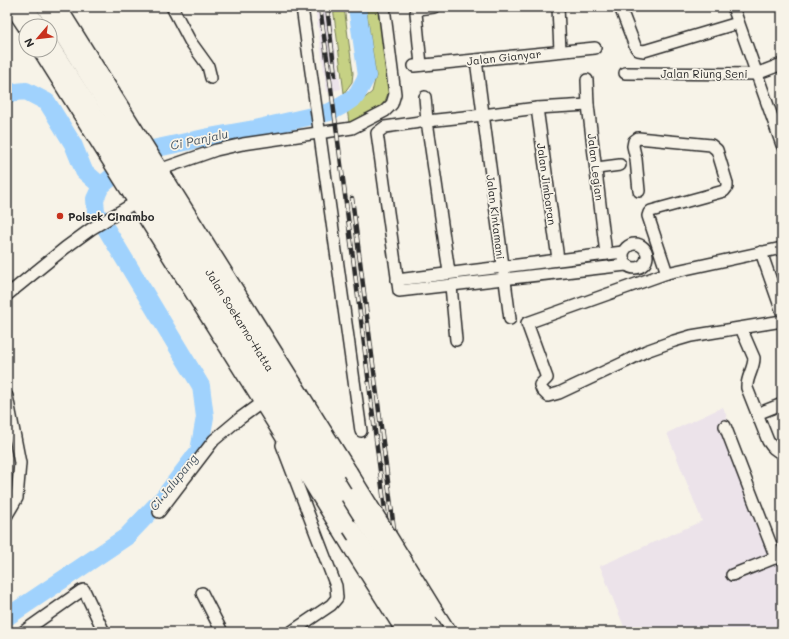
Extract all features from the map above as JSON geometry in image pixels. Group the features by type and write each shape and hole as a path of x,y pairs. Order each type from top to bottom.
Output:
{"highway":[{"path":"26,7 33,18"},
{"name":"Jalan Soekarno-Hatta","path":"45,7 124,146 136,195 418,632"},
{"name":"Jalan Soekarno-Hatta","path":"58,56 124,146 155,170 348,496 434,632"}],"main road":[{"path":"12,7 19,18"},
{"name":"Jalan Soekarno-Hatta","path":"59,7 124,146"},
{"name":"Jalan Soekarno-Hatta","path":"47,58 124,146"},
{"name":"Jalan Soekarno-Hatta","path":"155,170 350,472 449,632"},
{"name":"Jalan Soekarno-Hatta","path":"136,195 261,403 404,632"}],"street":[{"path":"172,7 190,41 208,66 211,78"},
{"path":"302,7 361,431"},
{"path":"155,170 216,150 243,144 318,129 352,128 385,111 392,104 395,94 384,7"},
{"name":"Jalan Gianyar","path":"434,7 418,9 416,13 417,66 595,48"},
{"path":"558,7 560,51"},
{"path":"620,7 635,46 638,50 644,51 738,23"},
{"path":"733,7 756,74 779,127 782,145"},
{"name":"Jalan Kintamani","path":"476,60 510,319"},
{"name":"Jalan Riung Seni","path":"625,73 756,74 782,64"},
{"name":"Jalan Legian","path":"587,80 588,105 597,168 606,254"},
{"path":"425,97 449,272"},
{"path":"588,105 537,108 427,120 386,127 377,133 399,291 626,265 632,268 639,267 645,263 647,256 645,249 640,245 633,243 627,246 623,252 623,259 626,265"},
{"name":"Jalan Jimbaran","path":"537,108 558,259"},
{"path":"639,191 636,159 633,146 634,141 638,138 711,145 717,150 727,187 724,191 651,210 649,213 648,216 657,242 663,275"},
{"path":"597,168 620,165"},
{"path":"7,295 59,252 91,229 118,213 136,195"},
{"path":"645,249 657,242"},
{"path":"782,248 663,275 527,323 547,378 540,385 542,390 548,396 559,393 646,351 674,341 691,336 782,321"},
{"path":"397,280 449,272 623,252"},
{"path":"761,252 782,312"},
{"path":"639,267 663,275"},
{"path":"451,286 456,340"},
{"path":"741,328 754,358 754,364 746,384 747,388 772,447 782,453"},
{"path":"7,396 20,462 17,498 7,515"},
{"path":"159,512 214,440 261,403"},
{"path":"757,414 782,404"},
{"path":"273,421 336,586 337,598 331,605 291,632"},
{"path":"725,426 779,556 732,575"},
{"path":"23,632 81,590 84,590 104,632"},
{"path":"202,593 222,632"}],"shaded area":[{"path":"315,7 330,7 341,89 327,92"},
{"path":"723,407 780,554 782,554 782,632 626,632 600,566 702,521 667,433"}],"green space":[{"path":"333,7 344,7 353,73 352,82 344,93"},
{"path":"366,7 378,7 389,74 389,91 385,101 379,108 349,123 347,108 360,102 372,92 376,76"}],"waterway":[{"name":"Ci Jalupang","path":"7,617 126,537 164,497 199,451 205,417 201,386 96,212 95,199 101,186 130,162 148,150 330,112 356,96 367,76 357,7"},
{"name":"Ci Panjalu","path":"7,95 26,91 47,102 73,144 84,171 101,186"}],"railway":[{"path":"320,7 401,632"},
{"path":"327,7 335,75"},
{"path":"352,198 407,632"}],"place":[{"name":"Polsek Cinambo","path":"60,216"}]}
